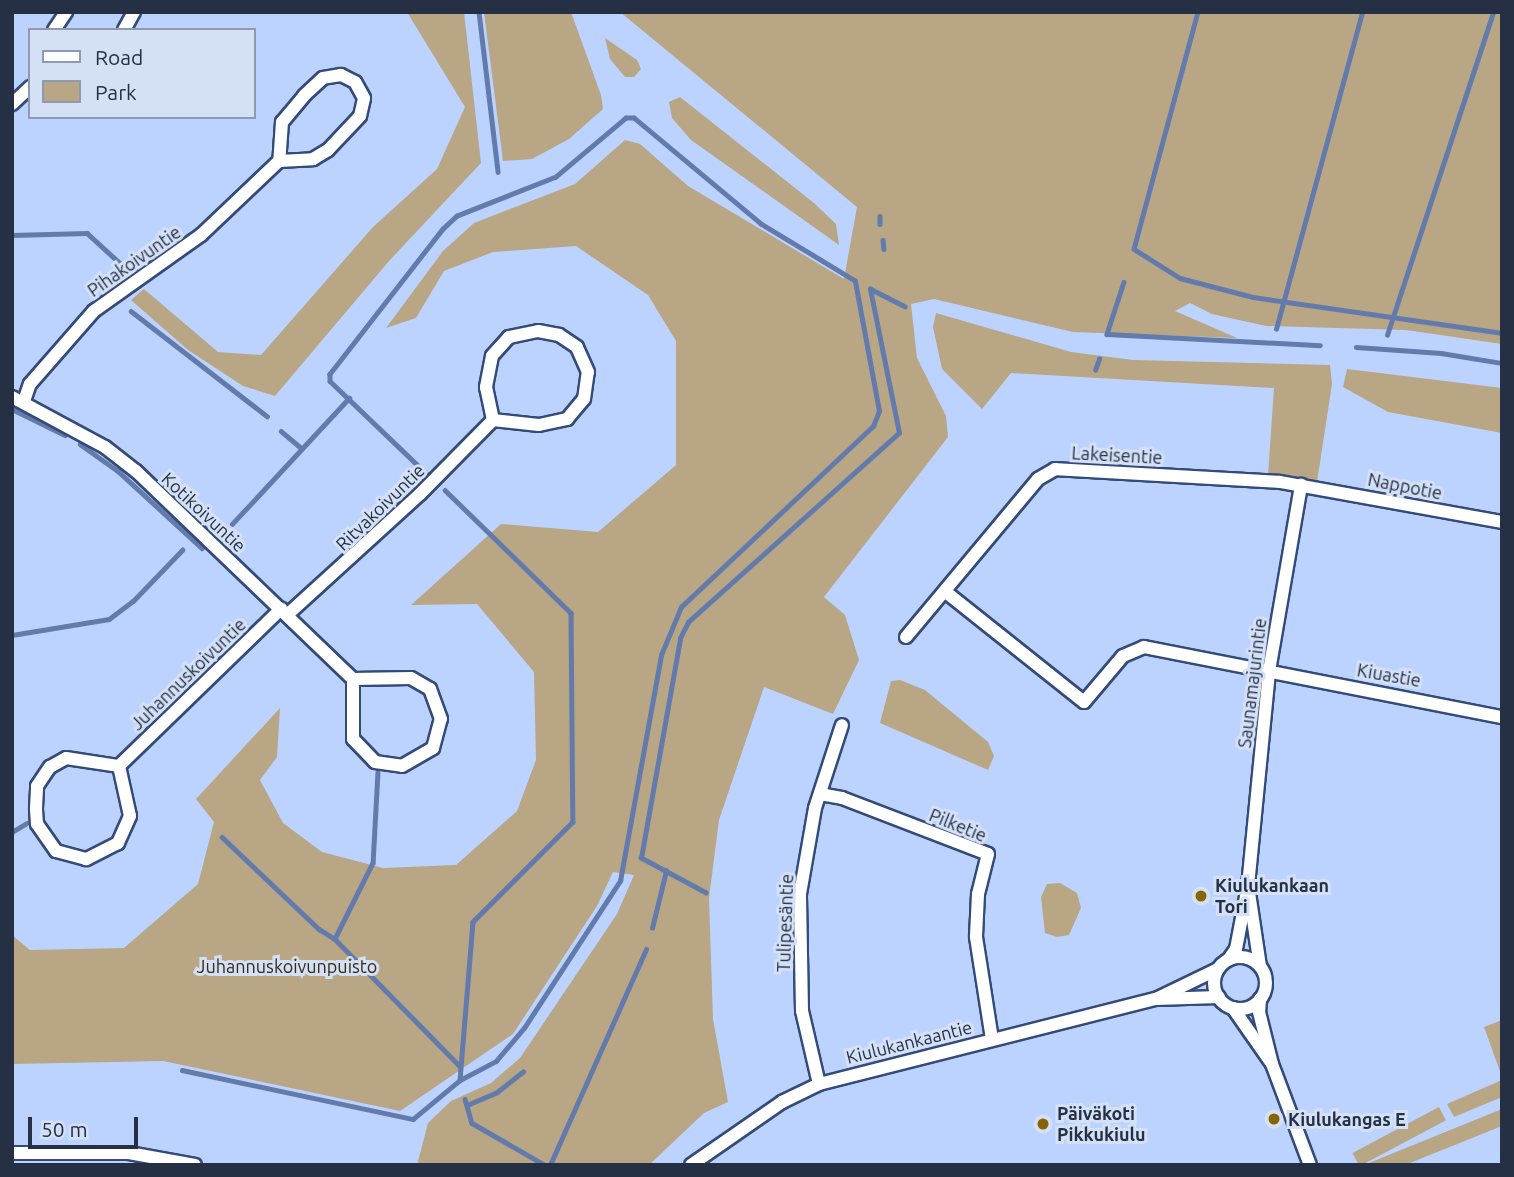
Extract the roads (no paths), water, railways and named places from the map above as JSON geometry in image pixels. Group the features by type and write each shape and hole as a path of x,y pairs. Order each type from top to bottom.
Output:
{"street":[{"path":"55,28 66,12"},
{"path":"125,28 134,12"},
{"path":"341,75 355,82 363,98 360,116 328,150 313,159 279,161 282,122 304,96 323,78 341,75"},
{"path":"12,104 28,89"},
{"name":"Pihakoivuntie","path":"18,399 94,312 201,235 279,161"},
{"path":"538,331 559,335 577,347 588,372 584,399 567,419 539,425 493,419 486,387 492,356 509,337 538,331"},
{"name":"Kotikoivuntie","path":"18,399 105,447 136,471 353,679"},
{"name":"Ritvakoivuntie","path":"284,612 420,494 493,419"},
{"name":"Lakeisentie","path":"906,637 947,593 1038,479 1055,470 1301,485"},
{"name":"Nappotie","path":"1301,485 1502,522"},
{"name":"Saunamajurintie","path":"1229,959 1236,949 1248,887 1269,671 1301,485"},
{"name":"Kiuastie","path":"947,593 1084,702 1123,656 1144,647 1502,718"},
{"name":"Juhannuskoivuntie","path":"119,766 284,612"},
{"path":"411,677 430,689 441,719 433,748 402,766 375,762 353,739 353,679 411,677"},
{"name":"Tulipesäntie","path":"818,1084 802,1011 798,956 800,894 820,794 842,725"},
{"path":"66,758 119,766 130,816 118,843 86,859 56,851 37,824 37,786 50,767 66,758"},
{"name":"Pilketie","path":"820,794 842,798 988,854 978,894 976,937 992,1039"},
{"name":"Saunamajurintie","path":"1248,887 1260,966"},
{"path":"1272,1064 1233,1007 1219,997 1214,983 1218,969 1229,959 1246,957 1260,966 1266,983 1259,1012 1272,1064 1308,1151 1318,1165"},
{"name":"Kiulukankaantie","path":"1156,999 1218,969"},
{"name":"Kiulukankaantie","path":"691,1165 772,1108 818,1084 1156,999 1219,997"},
{"path":"1233,1007 1248,1007 1260,999"},
{"path":"1308,1151 1310,1165"},
{"path":"12,1153 128,1153 195,1165"}],"waterway":[{"path":"479,12 498,172"},
{"path":"1198,12 1134,249 1180,278 1253,297 1502,333"},
{"path":"1276,329 1362,12"},
{"path":"1387,335 1493,12"},
{"path":"182,1070 413,1119 460,1080 496,1061 524,1028 620,881 661,655 681,607 873,426 879,411 855,281 761,224 634,118 626,118 556,177 457,216 443,229 330,374 330,381 428,475"},
{"path":"880,216 880,224"},
{"path":"12,235 87,233 122,265"},
{"path":"883,240 884,249"},
{"path":"1124,282 1107,334 1320,345"},
{"path":"706,893 641,858 680,638 688,622 899,433 870,289"},
{"path":"871,289 905,306"},
{"path":"131,311 267,416"},
{"path":"1356,347 1441,353 1502,363"},
{"path":"1095,370 1099,359"},
{"path":"232,524 349,398"},
{"path":"12,409 65,435"},
{"path":"281,431 301,448"},
{"path":"80,444 118,471 202,548"},
{"path":"445,490 571,613 573,822 473,922 460,1080"},
{"path":"12,635 109,619 133,601 182,550"},
{"path":"378,772 373,863 335,939 460,1066"},
{"path":"12,832 27,823"},
{"path":"222,837 319,929 335,939"},
{"path":"652,928 666,871"},
{"path":"550,1165 646,949"},
{"path":"467,1105 497,1092 523,1072"},
{"path":"465,1099 472,1123 545,1165"}],"place":[{"name":"Kiulukankaan Tori","path":"1201,896"},
{"name":"Kiulukangas E","path":"1274,1119"},
{"name":"Päiväkoti Pikkukiulu","path":"1043,1124"}],"park label":[{"name":"Juhannuskoivunpuisto","path":"287,966"}]}
